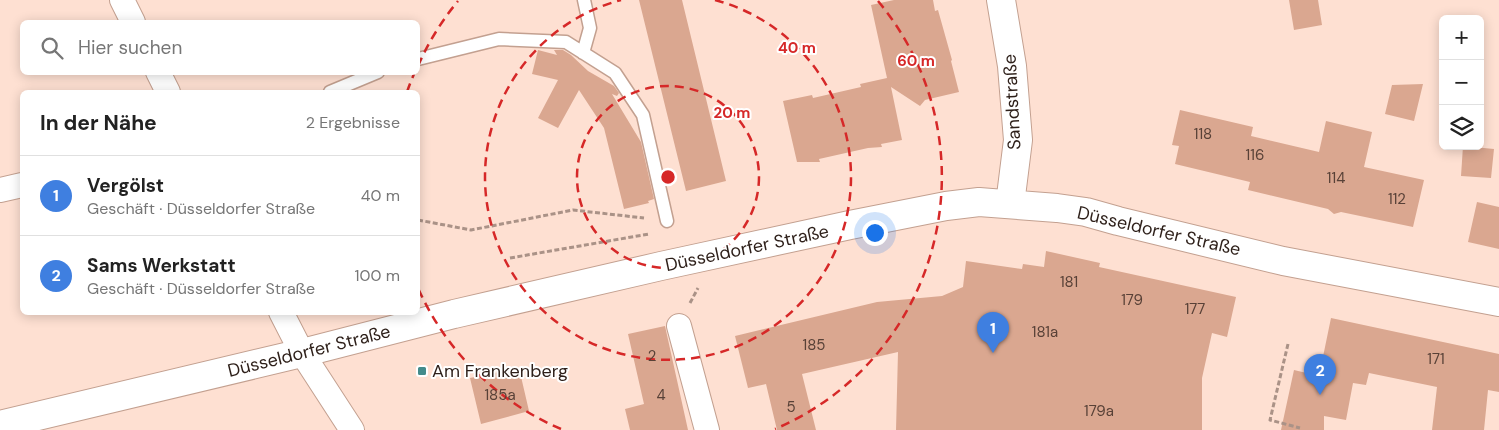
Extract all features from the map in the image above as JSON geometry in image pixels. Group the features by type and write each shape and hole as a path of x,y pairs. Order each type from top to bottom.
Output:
{"main road":[{"name":"Sandstraße","path":"1002,0 1012,66 1018,140 1010,204"},
{"name":"Düsseldorfer Straße","path":"0,425 302,353 454,314 850,225 946,206 979,202 1086,212 1283,261 1499,302"}],"street":[{"path":"122,0 132,20"},
{"path":"160,75 167,90"},
{"path":"0,190 20,185"},
{"path":"283,315 302,353 352,430"},
{"path":"679,326 707,430"}],"lane":[{"path":"583,54 590,28 584,0"},
{"path":"420,59 499,40 566,42 615,73 643,115 667,221"},
{"path":"335,90 371,75"}],"path":[{"path":"420,220 471,230 573,210 667,221"},
{"path":"510,258 656,233"},
{"path":"679,326 702,279 700,258"},
{"path":"1288,344 1270,420 1300,428"}],"building":[{"path":"639,0 682,0 726,181 686,191"},
{"path":"894,0 933,0 935,11 938,10 959,92 925,100 920,106 891,87 902,140 881,144 882,147 868,148 819,159 820,162 797,162 783,101 812,95 813,98 861,87 860,84 887,78 871,5"},
{"path":"1289,0 1318,0 1322,25 1294,30"},
{"path":"538,50 557,55 554,50 563,50 588,71 614,86 619,93 617,96 612,94 641,142 654,199 648,201 649,203 624,209 604,128 579,90 558,128 538,118 558,80 532,74"},
{"path":"1423,84 1414,121 1385,114 1392,85"},
{"path":"1180,110 1253,127 1251,136 1319,152 1326,121 1372,132 1364,167 1424,180 1413,227 1341,212 1334,214 1328,209 1248,190 1250,182 1175,164 1179,146 1172,145"},
{"path":"1494,149 1491,178 1461,176 1463,150"},
{"path":"1477,202 1499,207 1499,249 1468,242"},
{"path":"1046,251 1100,263 1099,267 1236,297 1227,337 1212,333 1202,378 1202,430 896,430 898,352 802,374 816,430 777,430 766,384 748,388 735,336 877,302 942,296 963,287 966,261 1022,269 1023,264 1044,267"},
{"path":"1331,318 1499,354 1499,392 1488,390 1484,430 1432,430 1437,387 1369,373 1366,385 1353,383 1346,420 1324,416 1324,430 1281,430 1294,370 1319,376"},
{"path":"665,326 688,430 630,430 625,409 644,404 628,334"},
{"path":"519,368 529,411 481,424 470,378"}],"place":[{"name":"Vergölst","path":"993,353"},
{"name":"Am Frankenberg","path":"422,371"},
{"name":"Sams Werkstatt","path":"1320,395"}]}
